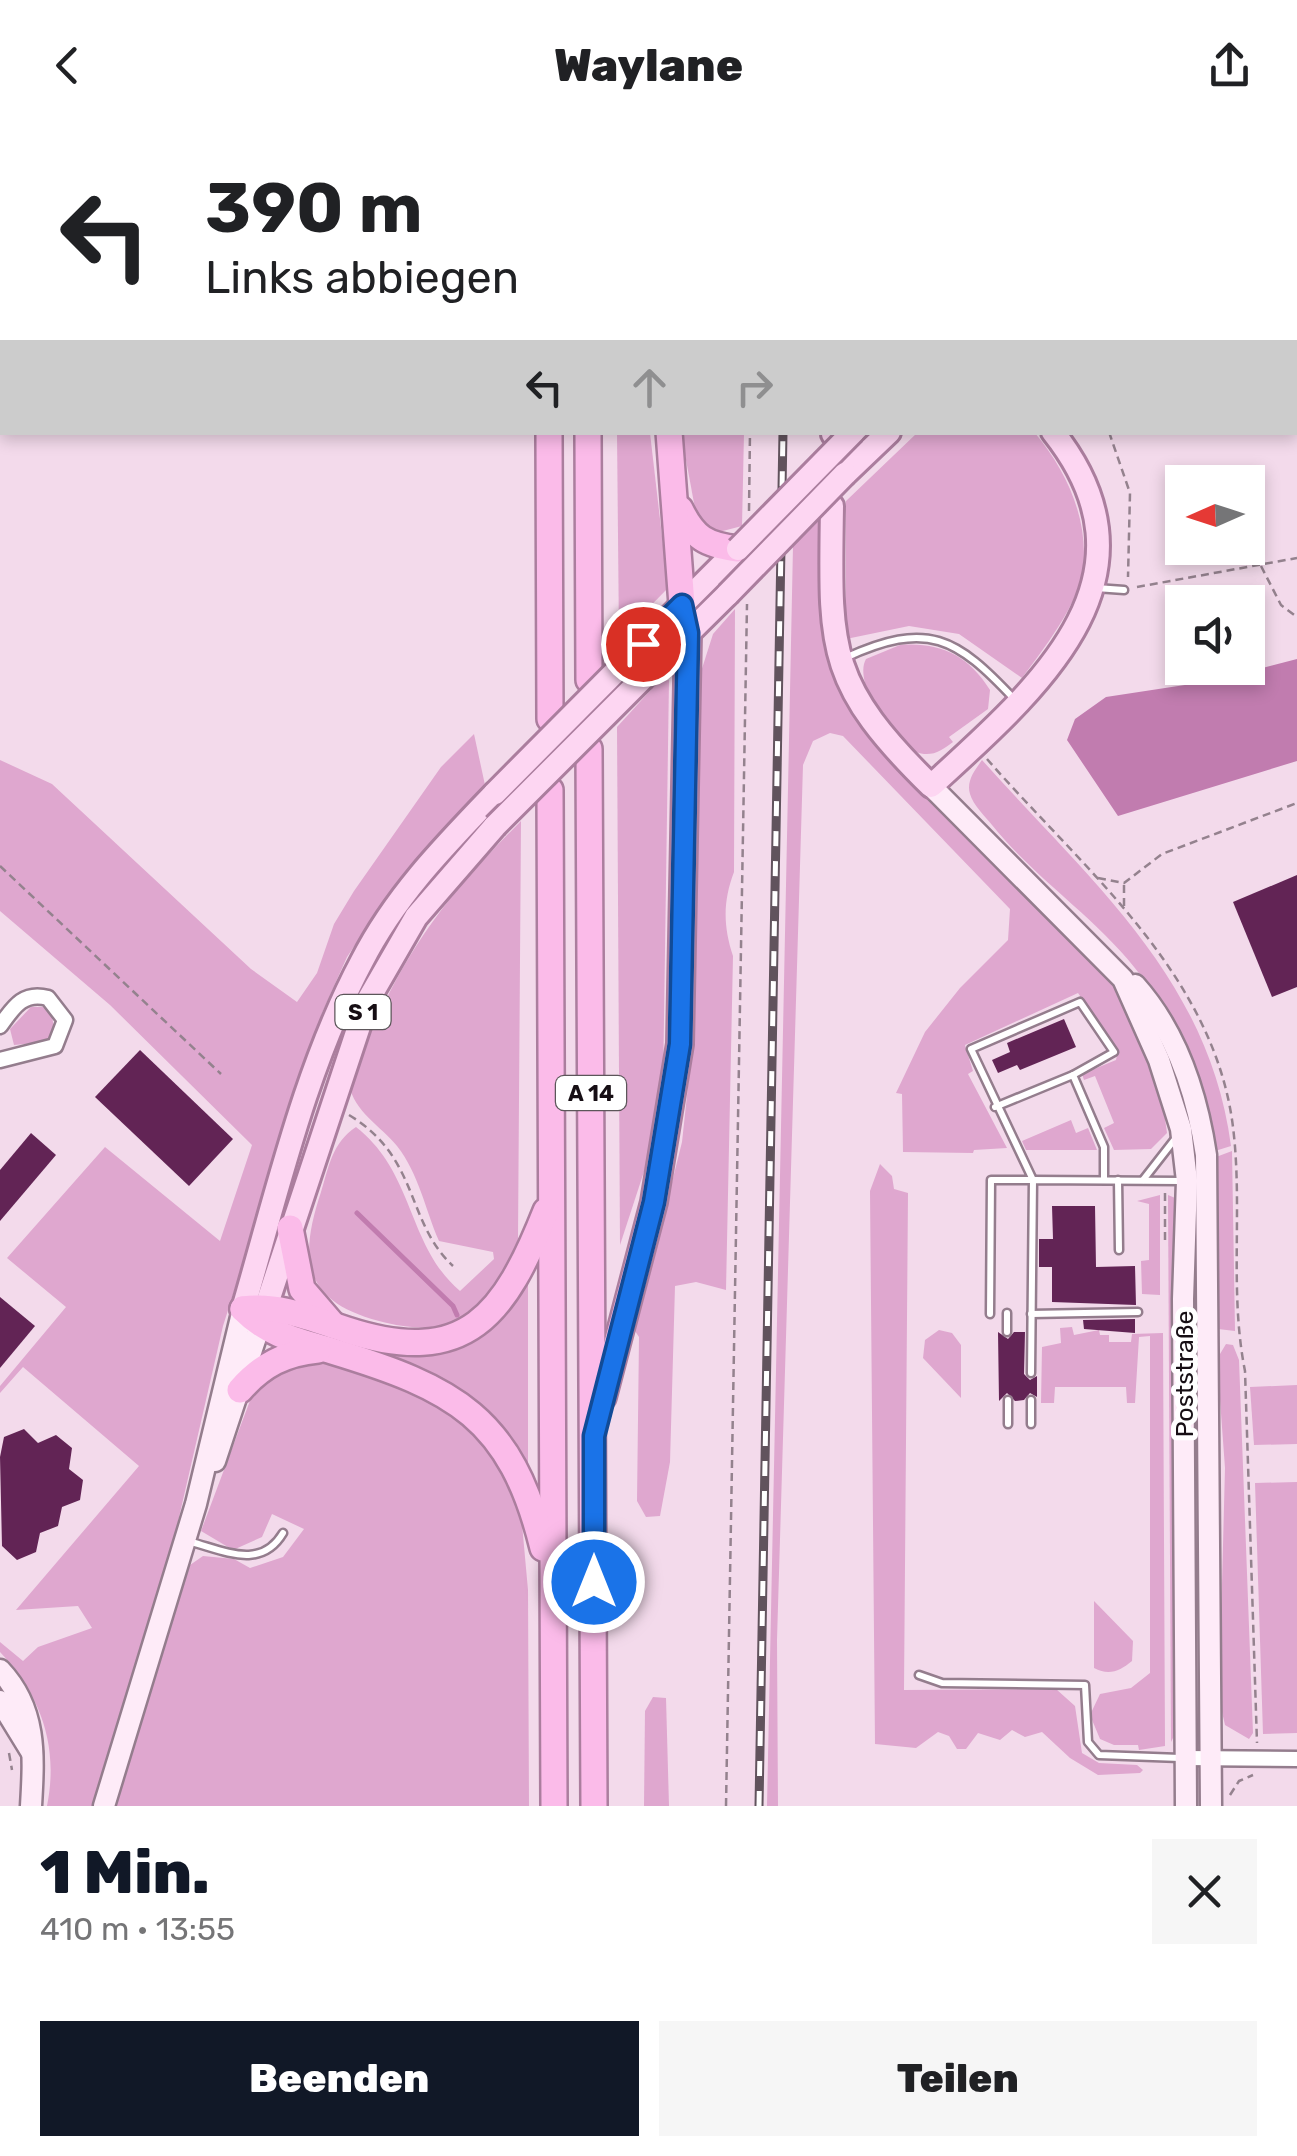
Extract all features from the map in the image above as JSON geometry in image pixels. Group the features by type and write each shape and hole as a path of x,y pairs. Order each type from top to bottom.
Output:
{"highway":[{"path":"549,435 550,719"},
{"path":"588,435 589,680"},
{"path":"594,1436 654,1202 680,1044 688,633 682,605 669,435"},
{"path":"676,500 691,531 714,556 738,549"},
{"name":"A 14","path":"589,749 594,1806"},
{"name":"A 14","path":"550,790 554,1806"},
{"path":"240,1390 254,1374 282,1357 330,1337 422,1344 464,1331 505,1298 522,1270 552,1198"},
{"path":"290,1228 292,1254 302,1289 330,1337"},
{"path":"256,1314 330,1337 446,1396 488,1428 523,1482 553,1590"}],"main road":[{"path":"738,549 838,435"},
{"name":"S 1","path":"256,1314 290,1228 367,1002 416,917 496,826 688,633 737,592 886,435"},
{"path":"832,506 831,609 839,660 848,686 877,730 930,786 1017,702 1072,637 1095,588 1100,538 1091,492 1055,435"},
{"name":"S 1","path":"256,1314 309,1088 363,958 420,872 682,605 714,556"}],"street":[{"name":"Poststraße","path":"930,786 1148,1002 1182,1062 1198,1112 1210,1757 1220,1804"},
{"name":"Poststraße","path":"1114,968 1159,1060 1197,1180 1183,1299 1186,1806"},
{"path":"0,1026 14,1006 30,996 48,998 65,1020 61,1038 47,1051 0,1060"},
{"name":"S 1","path":"196,1504 240,1390 256,1314"},
{"name":"S 1","path":"104,1806 256,1314"},
{"path":"0,1670 23,1701 33,1726 31,1806"},
{"path":"0,1701 32,1753"},
{"path":"1186,1758 1297,1759"}],"lane":[{"path":"1095,588 1124,590"},
{"path":"839,660 893,639 934,638 964,649 1017,702"},
{"path":"995,1107 1073,1075 1114,1052 1080,1002 971,1049 995,1107 1032,1180 1031,1373"},
{"path":"1073,1075 1104,1146 1104,1180"},
{"path":"1142,1180 1181,1129"},
{"path":"990,1314 991,1180 1197,1180"},
{"path":"1118,1180 1119,1250"},
{"path":"1031,1314 1138,1312"},
{"path":"1007,1314 1007,1332"},
{"path":"1008,1400 1008,1424"},
{"path":"1031,1400 1031,1424"},
{"path":"185,1541 242,1556 262,1555 274,1547 282,1532"},
{"path":"919,1675 942,1683 1085,1684 1088,1742 1099,1755 1186,1758"}],"path":[{"path":"748,521 750,435"},
{"path":"1110,435 1126,475 1132,512 1130,570 1124,590 1260,565 1281,604 1297,617"},
{"path":"1265,564 1297,558"},
{"path":"726,1806 737,592"},
{"path":"974,745 1124,909 1174,975 1217,1064 1232,1121 1258,1774 1239,1781 1220,1804"},
{"path":"1096,878 1124,882 1162,854 1297,803"},
{"path":"0,866 221,1074"},
{"path":"1124,882 1124,909"},
{"path":"329,1107 364,1124 379,1138 405,1172 435,1249 454,1266"},
{"path":"5,1740 13,1779"}],"shaded area":[{"path":"617,435 650,435 668,588 619,638"},
{"path":"681,435 744,435 742,526 715,533 697,519"},
{"path":"915,435 1036,435 1073,496 1082,532 1083,569 1075,597 1059,626 1022,678 959,634 909,626 846,639 846,501"},
{"path":"820,518 824,636 830,663 854,716 873,743 1107,975 1147,1051 1167,1133 1151,1149 1114,1150 1104,1128 1114,1123 1095,1076 1084,1080 1082,1074 1116,1060 1118,1051 1078,993 965,1045 973,1071 968,1074 1007,1148 973,1153 903,1152 902,1094 896,1093 925,1032 960,988 1008,940 1010,909 843,736 830,733 813,741 803,765 777,1640 778,1806 767,1806 793,546"},
{"path":"735,609 734,872 726,914 733,956 726,1290 696,1282 675,1286 670,1462 660,1516 646,1517 637,1501 639,1337 635,1331 682,1142 692,1049 699,678 713,634"},
{"path":"900,645 928,646 952,653 972,668 990,690 988,709 949,737 953,742 936,752 924,754 901,741 879,714 865,684 866,659"},
{"path":"1297,659 1297,761 1118,816 1067,740 1075,719 1106,697 1185,685 1265,685 1265,667"},
{"path":"669,680 663,1086 653,1144 620,1245 617,727 659,681"},
{"path":"474,734 485,785 396,884 347,957 322,1013 223,1326 177,1526 94,1806 47,1806 50,1763 43,1723 26,1686 0,1652 0,1642 23,1661 38,1647 92,1628 78,1606 16,1610 139,1466 23,1367 0,1393 0,1386 66,1307 7,1258 105,1147 220,1241 252,1145 110,1005 0,911 0,760 52,784 251,969 297,1002 317,973 334,924 354,891 441,767"},
{"path":"982,760 1102,890 1170,981 1198,1031 1218,1086 1231,1146 1215,1151 1190,1060 1169,1017 1142,977 1107,937 1028,864 974,802 969,785"},
{"path":"521,821 518,1239 497,1285 468,1315 430,1327 379,1321 335,1302 313,1275 309,1258 314,1217 329,1164 336,1148 356,1127 390,1166 430,1253 460,1291 494,1259 493,1252 439,1241 405,1157 362,1111 349,1084 383,1006 419,942 463,883"},
{"path":"31,1007 43,1007 52,1014 54,1031 46,1042 14,1045 10,1029"},
{"path":"1071,1120 1076,1133 1088,1128 1097,1150 1026,1150 1022,1141"},
{"path":"1232,1151 1235,1331 1218,1329 1216,1157"},
{"path":"880,1164 892,1176 894,1189 908,1193 904,1690 1056,1689 1075,1706 1082,1753 1099,1763 1137,1765 1143,1770 1140,1773 1098,1775 1070,1758 1042,1732 1025,1737 1012,1730 1000,1740 978,1733 966,1749 957,1749 949,1736 938,1732 916,1748 875,1744 870,1191"},
{"path":"1160,1195 1160,1295 1142,1294 1141,1261 1149,1260 1149,1204 1137,1201"},
{"path":"1168,1195 1180,1200 1176,1732 1171,1742"},
{"path":"528,1278 528,1474 505,1434 301,1330 303,1325 411,1353"},
{"path":"1072,1327 1074,1335 1099,1330 1100,1335 1109,1335 1109,1342 1131,1342 1132,1334 1163,1333 1165,1746 1139,1750 1138,1745 1114,1745 1100,1739 1090,1715 1100,1694 1131,1688 1150,1673 1150,1336 1139,1337 1135,1403 1127,1403 1126,1387 1055,1387 1054,1403 1041,1403 1042,1347 1061,1343 1060,1328"},
{"path":"939,1330 952,1333 961,1345 961,1398 923,1358 925,1340"},
{"path":"1226,1344 1233,1345 1239,1360 1253,1733 1249,1739 1225,1725 1219,1699 1225,1468 1217,1359"},
{"path":"329,1359 444,1405 481,1433 520,1502 528,1590 529,1806 114,1806 190,1565 203,1556 234,1559 250,1568 283,1557 304,1529 272,1514 262,1537 233,1550 201,1531 251,1398 275,1373"},
{"path":"1297,1385 1297,1444 1254,1445 1250,1387"},
{"path":"1297,1482 1297,1733 1263,1734 1255,1483"},
{"path":"1094,1601 1133,1641 1132,1661 1114,1671 1094,1668"},
{"path":"653,1697 666,1698 669,1806 644,1806 645,1711"}],"building":[{"path":"1297,875 1297,987 1272,997 1233,902"},
{"path":"1064,1019 1076,1047 1020,1070 1017,1065 998,1073 992,1060 1010,1052 1007,1043"},
{"path":"140,1050 233,1139 189,1186 95,1097"},
{"path":"31,1133 56,1155 0,1221 0,1170"},
{"path":"1052,1206 1095,1206 1096,1267 1135,1266 1136,1305 1052,1302 1052,1267 1039,1267 1039,1239 1053,1239"},
{"path":"0,1297 35,1326 0,1368"},
{"path":"1135,1319 1135,1333 1084,1329 1083,1320"},
{"path":"998,1332 1008,1339 1014,1332 1025,1332 1024,1374 1030,1380 1037,1376 1037,1397 1030,1393 1024,1400 1015,1401 1007,1393 999,1401"},
{"path":"24,1429 38,1443 56,1435 72,1448 69,1469 83,1480 80,1500 62,1507 58,1526 40,1533 36,1552 17,1560 2,1546 0,1457 4,1437"}],"waterway":[{"path":"357,1213 453,1306 457,1315"}],"railway":[{"path":"759,1806 783,435"}],"route":[{"path":"594,1582 594,1436 654,1202 671,1120 680,1044 688,633 682,605 643,644"}]}
